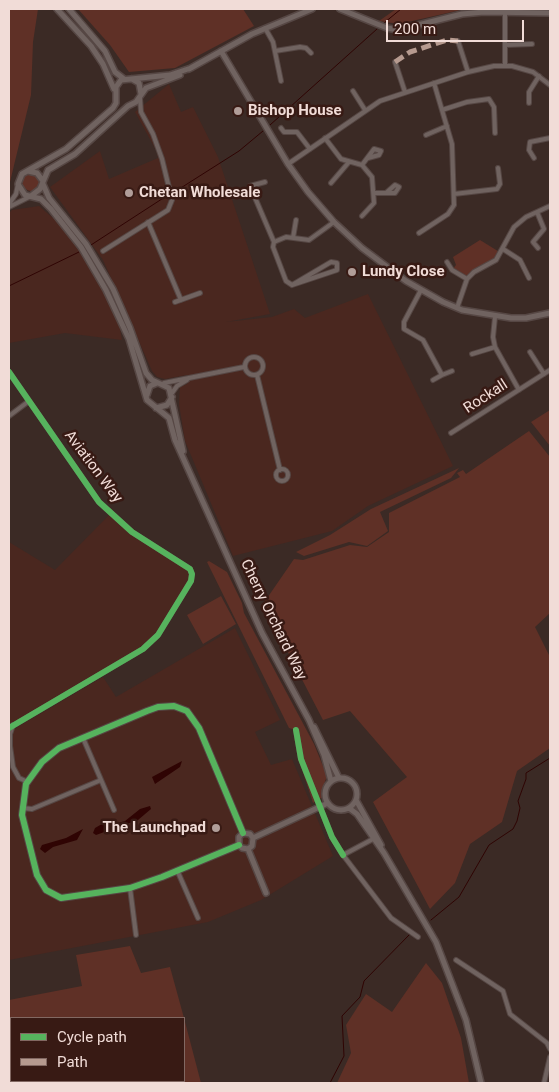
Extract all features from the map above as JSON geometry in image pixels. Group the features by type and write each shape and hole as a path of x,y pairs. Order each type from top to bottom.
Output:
{"main road":[{"path":"57,9 91,46 103,64 115,90 116,97 113,108 66,149 24,172 19,177 18,184 22,192 31,196 38,191 48,170 75,154 131,105 146,88 173,79 265,28 312,9"},
{"path":"69,9 104,51 115,72 139,83 141,95"},
{"path":"340,9 387,28 398,30 462,14 549,11"},
{"path":"221,51 288,164 308,192 334,222 362,248 421,290 457,308 495,317 526,318 550,314"},
{"path":"115,90 118,83 127,78 170,75 191,68"},
{"path":"116,97 123,104 131,105"},
{"path":"24,172 34,172 40,176 49,198 79,235 101,268 127,320 146,373 157,383"},
{"name":"Cherry Orchard Way","path":"31,196 41,199 51,208 92,264 125,330 149,403 169,418 175,440 262,633 309,720 328,762 332,781"},
{"path":"146,396 148,389 157,383 164,383"},
{"name":"Cherry Orchard Way","path":"164,383 172,395 179,439 190,470"},
{"path":"155,407 167,406 172,395"},
{"path":"238,845 130,888 68,898 53,895 46,890 37,875 25,833 22,808 28,782 49,756 83,738 158,706 174,706 187,711 199,728 243,833"},
{"path":"309,720 320,737 339,778"},
{"path":"356,800 349,808 339,810 328,803 326,790 332,781 339,778 351,781 357,790 356,800 436,942 455,987 474,1046 481,1083"},
{"path":"254,838 328,803"},
{"path":"349,808 357,814 384,852"},
{"path":"243,833 250,834 254,838"},
{"path":"238,845 239,837 243,833"},
{"path":"248,849 252,846 254,838"},
{"path":"238,845 248,849"},
{"path":"248,849 266,893"}],"street":[{"path":"505,12 505,65"},
{"path":"265,28 282,73 281,80"},
{"path":"458,41 468,72"},
{"path":"506,46 532,44"},
{"path":"275,51 300,46 306,48 311,53"},
{"path":"395,62 405,92"},
{"path":"288,164 380,101 468,72 490,66 505,65 526,69 550,85"},
{"path":"529,103 529,92 539,76"},
{"path":"419,233 451,211 454,205 452,144 434,83"},
{"path":"353,91 365,110"},
{"path":"141,95 141,112"},
{"path":"442,110 467,102 489,99 494,107 495,134"},
{"path":"103,251 168,210 172,193 153,134 141,112 131,105"},
{"path":"426,135 448,126"},
{"path":"281,128 284,132 293,130 298,133 310,149"},
{"path":"325,138 339,157 362,165 372,176 373,206 362,216"},
{"path":"534,158 529,150 530,142 550,138"},
{"path":"362,165 368,158"},
{"path":"331,183 349,162"},
{"path":"454,194 497,190 500,184 498,168"},
{"path":"265,182 250,186 274,242 273,247 286,281 292,285"},
{"path":"9,205 16,194 18,184"},
{"path":"374,193 386,193"},
{"path":"9,205 31,196"},
{"path":"457,308 468,279 474,272 496,260 514,227 550,206"},
{"path":"537,212 544,229 533,242 538,248"},
{"path":"293,238 296,220"},
{"path":"148,222 181,300"},
{"path":"274,242 286,237 313,239 334,222"},
{"path":"503,249 520,260 529,278"},
{"path":"332,262 338,263 337,270 292,285 332,262"},
{"path":"447,262 452,270 468,279"},
{"path":"421,290 403,327 406,331 423,340 442,376"},
{"path":"175,302 200,293"},
{"name":"Rockall","path":"451,432 519,390 495,347 493,337 495,317"},
{"path":"472,354 495,347"},
{"path":"530,352 544,374"},
{"path":"244,367 247,359 258,358 263,367 257,375"},
{"path":"244,367 249,374 257,375"},
{"path":"164,383 244,367"},
{"path":"519,390 550,370"},
{"path":"433,380 452,371"},
{"name":"Aviation Way","path":"9,372 99,502 132,532 190,569 192,574 191,581 158,635 143,649 11,726"},
{"path":"257,375 280,470"},
{"path":"172,395 177,386 191,378"},
{"path":"9,416 29,401"},
{"path":"11,726 11,761 16,775 28,782"},
{"path":"296,730 301,759 332,836 343,855 391,918 418,937"},
{"path":"83,738 114,810"},
{"path":"22,808 32,809 101,780"},
{"path":"343,855 373,839"},
{"path":"177,870 198,918"},
{"path":"130,888 136,935"},
{"path":"456,960 503,991 510,1014 547,1042 550,1050"},
{"path":"544,1083 550,1057"}],"shaded area":[{"path":"9,9 38,9 33,42 31,95 9,186"},
{"path":"78,9 243,9 254,26 175,68 129,72 110,45"},
{"path":"396,9 465,9 399,24 379,21"},
{"path":"169,84 181,112 193,107 218,157 270,314 226,322 272,317 294,309 305,318 368,294 453,466 368,506 332,531 233,556 185,441 179,404 180,387 187,384 191,378 187,375 165,379 157,377 152,371 103,260 50,187 100,151 109,179 158,158 156,150 135,112"},
{"path":"31,173 37,176 40,182 37,188 31,191 25,188 22,182 25,176"},
{"path":"39,206 60,224 85,258 104,290 119,323 122,340 65,333 9,343 9,213 12,210"},
{"path":"480,240 501,253 499,257 478,269 467,279 452,270 456,265 453,257"},
{"path":"550,410 550,446 531,422"},
{"path":"529,431 550,457 550,613 535,627 550,657 550,748 517,771 502,822 470,844 455,883 430,909 373,802 407,777 350,711 323,720 263,604 294,559 303,560 350,545 367,547 389,532 389,513 460,477 457,473 463,470 466,474"},
{"path":"459,468 451,478 380,512 388,531 367,546 349,542 304,556 296,552 330,535 371,509"},
{"path":"111,513 132,532 190,569 191,581 158,635 143,649 9,728 9,542 55,570"},
{"path":"209,561 227,572 242,603 244,613 314,744 327,776 323,787 323,797 313,803 300,763 303,757 299,731 289,728 207,562"},
{"path":"221,596 236,624 203,644 187,615"},
{"path":"235,628 280,720 255,732 271,765 292,759 333,856 261,900 208,922 9,960 9,732 103,677 116,697"},
{"path":"182,761 180,767 155,784 152,777"},
{"path":"150,806 151,809 138,820 96,835 93,833 95,828 102,824 115,824 125,821 140,809"},
{"path":"83,829 77,840 53,847 45,853 40,849 42,845 66,838"},
{"path":"130,946 141,973 170,967 184,1017 10,1017 10,1082 185,1082 185,1022 201,1083 9,1083 9,1000 82,986 76,955"},
{"path":"426,963 442,983 461,1038 469,1083 337,1083 351,1053 346,1025 366,994 392,1012"}],"waterway":[{"path":"384,23 401,9"},
{"path":"270,125 377,29"},
{"path":"176,191 239,151 263,131"},
{"path":"91,245 168,195"},
{"path":"9,286 79,252"},
{"path":"431,920 459,897 489,845 513,829 517,821 520,808 518,801 526,779 526,773 550,758"},
{"path":"330,1083 344,1056 342,1016 360,997 364,981 410,934"}],"marked path":[{"path":"395,62 410,52 447,40 458,41"}],"cycle path":[{"path":"9,372 99,502 132,532 190,569 192,574 191,581 158,635 143,649 9,728"},
{"path":"239,845 162,877 130,888 61,898 46,890 37,875 22,815 26,784 42,762 59,748 147,711 158,707 174,706 187,711 199,728 243,833"},
{"path":"296,730 301,759 332,837 343,855"}],"place":[{"name":"Bishop House","path":"238,111"},
{"name":"Chetan Wholesale","path":"129,193"},
{"name":"Lundy Close","path":"352,272"},
{"name":"The Launchpad","path":"216,828"}]}
